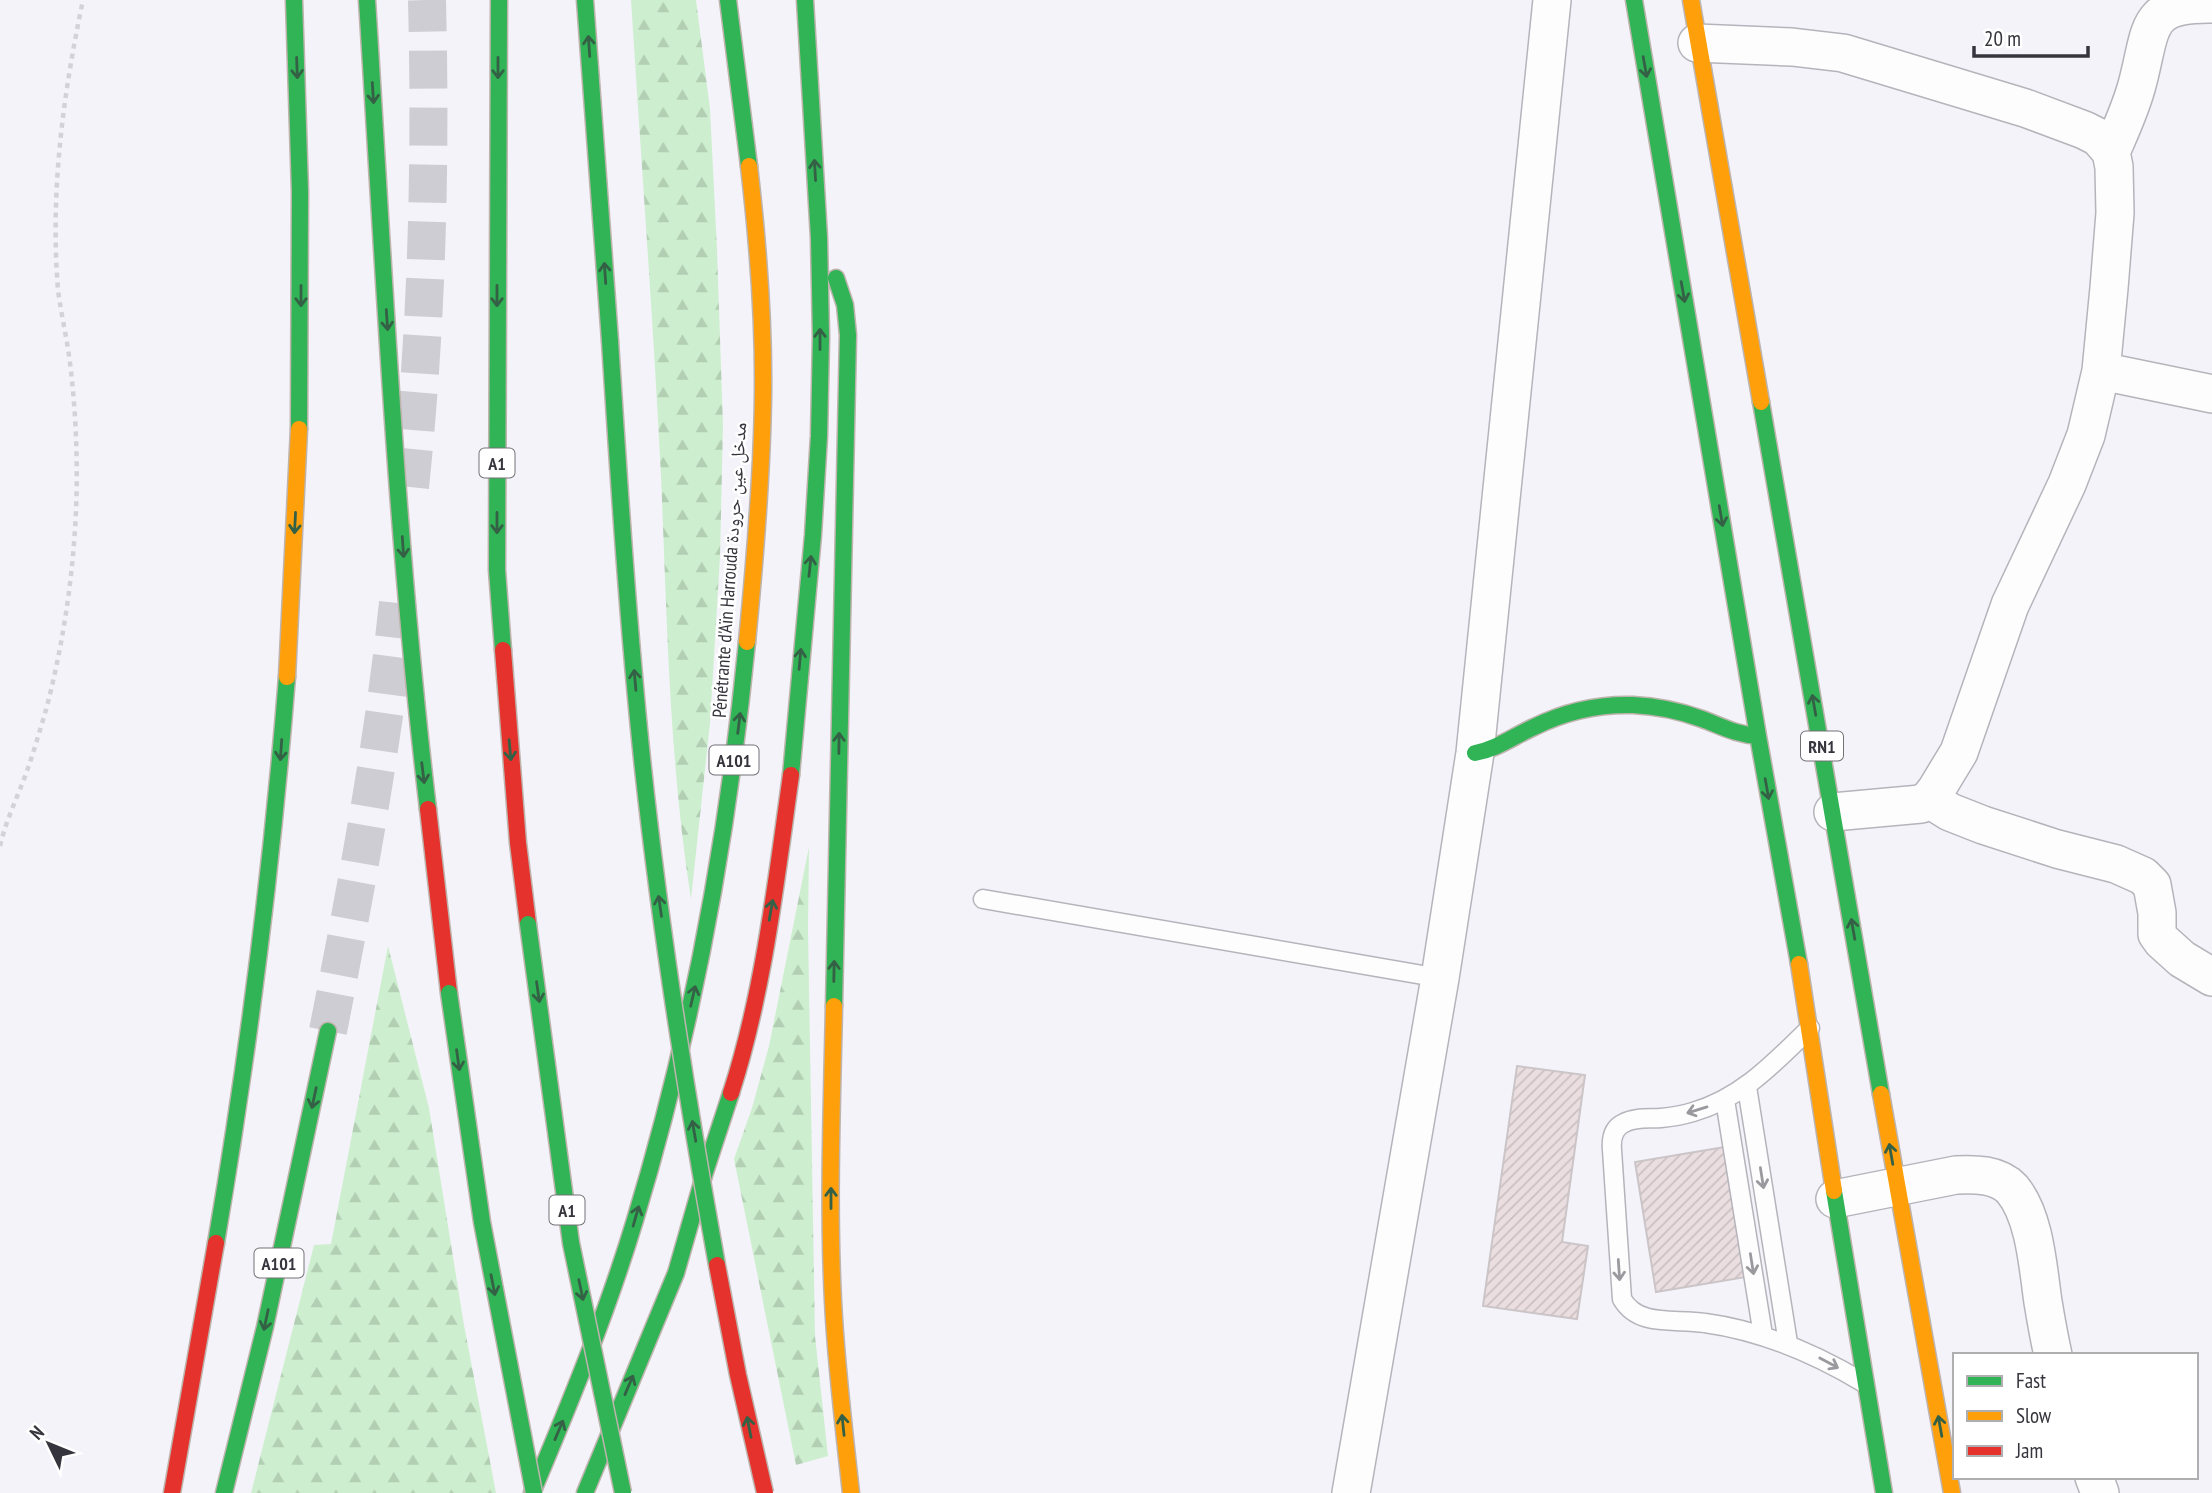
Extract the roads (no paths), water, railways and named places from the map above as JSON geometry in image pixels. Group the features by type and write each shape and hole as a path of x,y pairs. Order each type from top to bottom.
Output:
{"main road":[{"path":"172,1493 201,1339 236,1126 265,912 280,767 297,490 301,298 299,119 294,0"},
{"path":"367,0 393,410 414,678 449,993 482,1222 533,1493"},
{"name":"A1","path":"499,0 497,570 516,830 571,1243 623,1493"},
{"path":"585,0 636,698 659,895 685,1079 716,1261 752,1443 765,1493"},
{"name":"Pénétrante d'Aïn Harrouda مدخل عين حرودة","path":"533,1493 624,1256 652,1161 696,981 731,790 753,574 760,479 763,370 761,285 754,200 728,0"},
{"path":"585,1493 676,1273 740,1064 776,880 793,757 819,436 819,238 806,0"},
{"path":"1634,0 1810,1028 1835,1199 1884,1493"},
{"name":"RN1","path":"1691,0 1952,1493"},
{"path":"819,238 835,273 848,335 831,1200 840,1399 850,1493"},
{"path":"1475,753 1503,745 1533,727 1565,714 1599,707 1633,705 1667,709 1700,718 1731,733 1758,736"},
{"name":"A101","path":"224,1493 265,1328 328,1031"}],"street":[{"path":"1351,1493 1440,978 1475,753 1552,0"},
{"path":"2111,152 2138,83 2149,29 2165,11 2178,6 2212,4"},
{"path":"1697,43 1792,47 1843,53 1892,66 2084,130 2098,137 2111,152 2114,167 2115,213 2101,371 2086,435 2067,484 2010,604 1959,752 1945,777 1921,804 1833,812"},
{"path":"2101,371 2212,394"},
{"path":"1928,799 1983,825 2057,849 2116,864 2143,876 2152,885 2157,913 2157,934 2162,942 2182,959 2212,977"},
{"path":"1835,1199 1956,1175 1975,1174 1997,1180 2012,1189 2031,1228 2053,1353"}],"lane":[{"path":"983,899 1440,978"},
{"path":"1810,1028 1747,1087 1725,1100 1693,1112 1627,1121 1614,1133 1612,1150 1622,1299 1628,1310 1639,1317 1702,1322 1788,1343 1828,1362 1866,1385"},
{"path":"1747,1087 1788,1343"},
{"path":"1725,1100 1763,1335"}],"tunnel":[{"path":"410,487 426,244 427,0"},
{"path":"328,1031 377,764 398,603"}]}
